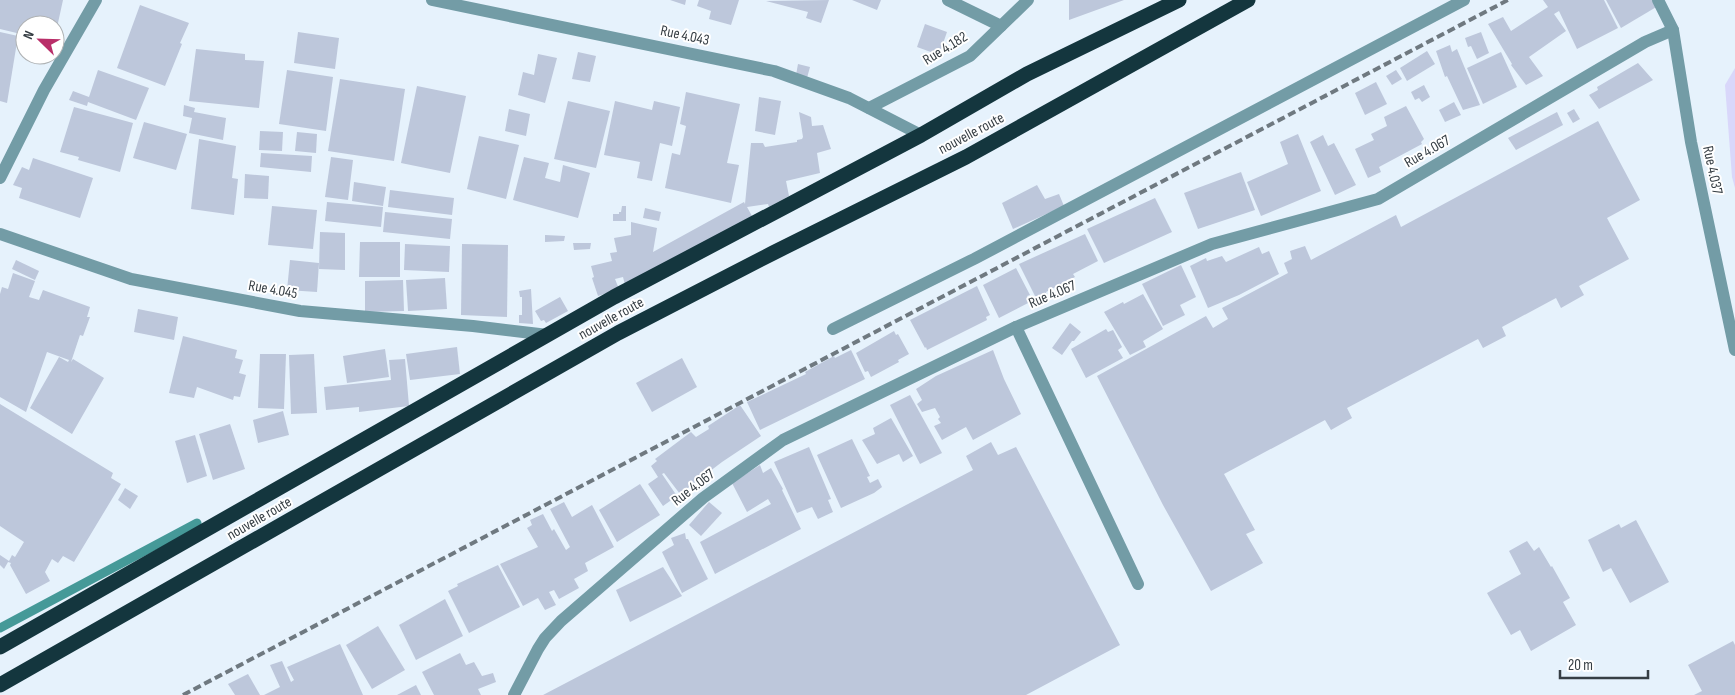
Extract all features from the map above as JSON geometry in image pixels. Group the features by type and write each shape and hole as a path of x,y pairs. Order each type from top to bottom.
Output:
{"highway":[{"name":"nouvelle route","path":"0,647 622,292 921,135 1026,74 1179,0"},
{"name":"nouvelle route","path":"0,684 618,334 773,253 966,156 1248,0"}],"street":[{"path":"0,178 44,90 96,0"},
{"name":"Rue 4.043","path":"432,0 774,71 849,98 921,135"},
{"path":"948,0 1001,26"},
{"name":"Rue 4.182","path":"869,108 970,56 1028,0"},
{"path":"833,329 974,259 1464,0"},
{"name":"Rue 4.037","path":"1658,0 1674,30 1691,142 1735,350"},
{"name":"Rue 4.067","path":"514,695 545,638 561,621 703,498 784,440 1016,327 1212,244 1378,199 1645,42 1674,30"},
{"name":"Rue 4.045","path":"0,234 131,279 300,310 548,335"},
{"path":"1016,327 1138,584"}],"shaded area":[{"path":"1735,68 1735,188 1732,177 1725,85"}],"building":[{"path":"0,0 63,0 60,15 15,15 15,33 0,29"},
{"path":"670,0 686,0 685,5"},
{"path":"699,0 739,0 731,25 709,19 711,11 697,6"},
{"path":"829,0 821,23 806,18 808,12 766,1"},
{"path":"852,0 881,0 877,10"},
{"path":"1069,0 1124,0 1069,20"},
{"path":"1543,0 1604,0 1618,28 1577,49 1559,11 1554,14 1566,31 1529,57 1543,76 1526,85 1511,65 1488,24 1503,17 1511,31 1548,7"},
{"path":"1606,0 1655,0 1658,6 1621,28"},
{"path":"140,5 189,23 165,86 117,68"},
{"path":"925,24 947,32 939,55 917,47"},
{"path":"0,32 15,35 15,54 7,103 0,101"},
{"path":"298,32 339,38 335,69 294,63"},
{"path":"1481,32 1489,53 1477,59 1471,46 1468,47 1465,38"},
{"path":"1450,45 1452,52 1457,49 1480,105 1463,110 1447,76 1445,77 1436,51"},
{"path":"196,49 245,54 245,60 264,61 259,108 189,101"},
{"path":"1427,51 1435,64 1407,81 1400,68"},
{"path":"578,52 596,56 590,82 572,79"},
{"path":"1501,52 1517,87 1483,104 1467,68"},
{"path":"538,54 557,58 545,103 518,95 523,72 534,75"},
{"path":"1638,63 1653,80 1599,109 1589,95 1598,90 1597,87"},
{"path":"798,64 810,67 807,78 796,75"},
{"path":"98,70 149,88 136,120 88,102 87,106 69,100 73,91 89,97"},
{"path":"287,70 333,77 326,131 279,124"},
{"path":"1396,70 1402,79 1392,85 1386,76"},
{"path":"340,79 405,89 394,161 328,151"},
{"path":"1376,82 1387,104 1365,115 1355,93"},
{"path":"1424,85 1430,97 1422,102 1419,98 1415,100 1411,92"},
{"path":"417,86 466,96 450,173 401,163"},
{"path":"686,92 740,104 727,163 739,165 731,203 665,188 672,153 680,155 686,126 680,124"},
{"path":"759,97 781,101 775,135 755,131"},
{"path":"568,101 610,111 596,168 554,159"},
{"path":"615,101 652,110 654,101 680,107 672,146 660,143 652,181 637,178 640,162 604,155"},
{"path":"1454,102 1461,115 1445,122 1439,110"},
{"path":"184,105 195,108 194,112 226,118 223,140 189,133 192,118 183,116"},
{"path":"1406,106 1424,139 1421,142 1422,144 1379,167 1381,172 1368,178 1355,149 1374,140 1371,134 1387,126 1384,117"},
{"path":"74,107 133,123 120,172 78,160 79,157 60,152"},
{"path":"509,109 530,114 526,136 505,131"},
{"path":"1574,109 1580,119 1573,123 1567,113"},
{"path":"799,112 811,117 812,126 823,125 831,149 817,153 820,173 786,181 789,196 769,207 768,204 747,207 752,216 625,285 623,277 615,279 619,289 598,296 592,278 594,277 591,266 612,261 610,253 617,252 614,238 631,235 631,222 657,228 653,252 744,202 745,204 751,143 763,143 765,147 797,142 797,140 802,139"},
{"path":"1557,112 1563,125 1516,150 1508,138"},
{"path":"1598,121 1640,200 1607,218 1629,259 1579,286 1584,295 1561,308 1556,298 1502,327 1506,336 1483,348 1478,339 1347,408 1352,418 1331,430 1325,420 1224,474 1255,530 1246,534 1263,563 1211,591 1163,505 1097,376 1206,316 1213,328 1228,319 1222,308 1288,273 1284,263 1292,259 1290,251 1305,246 1311,260 1396,215 1401,227"},
{"path":"144,122 187,134 176,170 133,158"},
{"path":"260,131 283,132 282,151 259,150"},
{"path":"297,132 317,134 316,153 295,151"},
{"path":"1298,134 1321,191 1261,216 1247,182 1288,164 1280,142"},
{"path":"1323,135 1328,146 1334,143 1356,185 1335,195 1310,142"},
{"path":"479,136 519,145 506,199 467,189"},
{"path":"199,139 236,146 232,178 238,179 234,215 191,209"},
{"path":"261,153 312,156 311,172 260,167"},
{"path":"331,157 353,160 348,200 325,197"},
{"path":"524,157 549,163 545,178 560,182 563,165 590,173 578,218 513,200"},
{"path":"33,158 93,178 80,218 19,198 22,188 13,185 22,167 29,170"},
{"path":"1241,172 1255,210 1198,229 1184,193"},
{"path":"245,174 269,176 268,199 244,198"},
{"path":"354,182 386,187 383,206 352,201"},
{"path":"1037,185 1045,199 1059,194 1064,206 1013,229 1002,203"},
{"path":"390,190 454,198 452,215 388,207"},
{"path":"1155,198 1172,232 1104,263 1087,229"},
{"path":"327,202 383,207 381,227 325,221"},
{"path":"272,206 317,210 313,249 268,245"},
{"path":"622,206 626,206 626,221 613,221 613,214 619,214"},
{"path":"645,208 661,212 659,221 643,218"},
{"path":"385,212 452,219 450,239 383,232"},
{"path":"320,232 345,233 345,270 319,269"},
{"path":"1085,234 1098,261 1073,274 1075,277 1046,292 1047,296 1037,300 1019,264"},
{"path":"545,235 565,236 564,241 545,242"},
{"path":"360,242 400,242 400,277 359,277"},
{"path":"573,243 591,243 590,249 574,250"},
{"path":"405,244 450,246 449,272 404,270"},
{"path":"462,244 508,245 507,317 461,315"},
{"path":"1259,247 1262,254 1269,251 1279,274 1239,295 1208,308 1190,266 1206,258 1207,261 1222,256 1226,262"},
{"path":"16,260 39,271 35,280 12,269"},
{"path":"290,260 319,263 317,292 287,290"},
{"path":"1181,265 1196,297 1180,305 1185,315 1163,326 1142,284"},
{"path":"1016,268 1030,295 1027,296 1030,302 999,318 983,285"},
{"path":"13,273 35,281 29,297 39,300 43,290 90,307 87,317 90,317 83,336 80,335 71,362 73,359 104,378 72,434 30,408 59,357 68,362 69,360 47,352 26,412 0,397 0,294 2,287 8,289"},
{"path":"445,278 447,309 408,311 406,280"},
{"path":"403,280 404,311 365,312 365,281"},
{"path":"977,286 990,315 986,317 987,320 927,350 910,320"},
{"path":"531,289 533,324 519,323 519,315 522,315 522,297 520,297 519,291"},
{"path":"1143,294 1163,329 1143,341 1146,347 1130,355 1104,312"},
{"path":"560,297 568,311 546,323 544,320 541,321 535,311"},
{"path":"138,309 178,317 174,340 134,332"},
{"path":"1070,323 1081,332 1062,355 1052,348"},
{"path":"1106,329 1108,332 1113,330 1122,347 1118,350 1123,358 1086,378 1071,349"},
{"path":"894,331 896,335 898,334 909,354 898,360 899,362 871,377 868,371 865,372 856,353"},
{"path":"183,336 237,350 235,358 243,360 239,373 246,375 240,397 234,396 233,400 197,387 194,398 169,393"},
{"path":"457,347 460,374 410,380 406,354"},
{"path":"385,349 389,377 347,383 343,356"},
{"path":"851,350 865,379 760,430 747,402 806,374 805,372 834,356 835,358"},
{"path":"993,350 1004,379 1021,414 973,440 966,427 942,440 934,426 941,423 938,419 940,417 935,408 922,412 917,404 922,400 916,389 936,376"},
{"path":"260,354 286,354 284,409 258,408"},
{"path":"314,354 317,413 291,414 289,355"},
{"path":"682,358 697,387 652,412 636,383"},
{"path":"405,359 409,406 359,412 359,407 326,410 324,387 391,380 389,360"},
{"path":"910,395 942,453 920,464 890,405"},
{"path":"0,404 113,473 111,478 121,484 74,562 63,556 58,563 52,559 45,572 50,581 26,594 10,565 11,563 8,562 4,569 0,565 0,555 9,561 12,555 15,557 24,542 0,526"},
{"path":"740,405 761,436 722,462 680,494 664,473 662,474 677,496 663,506 648,484 658,477 651,466 657,461 655,459 691,432 696,437 709,429 708,426"},
{"path":"283,411 289,435 258,443 253,420"},
{"path":"891,418 913,456 903,462 899,454 877,464 862,440 875,434 873,428"},
{"path":"230,424 245,469 213,480 199,434"},
{"path":"195,435 207,476 187,483 175,441"},
{"path":"852,439 870,476 867,477 870,483 878,479 882,487 874,493 841,508 817,455"},
{"path":"991,442 998,455 1016,447 1120,645 1026,695 543,695 973,470 966,456"},
{"path":"809,447 831,499 828,500 833,512 818,519 812,507 797,513 774,462"},
{"path":"760,465 763,473 771,468 783,489 801,529 715,574 700,542 771,504 768,499 747,512 732,483"},
{"path":"640,484 660,515 617,542 599,510"},
{"path":"125,488 138,496 130,509 118,500"},
{"path":"564,502 572,517 592,505 614,547 585,563 588,571 574,579 579,588 559,599 554,590 549,592 556,605 545,610 538,598 523,606 500,564 538,547 527,528 532,525 530,520 543,514 552,531 554,529 566,550 570,547 550,509"},
{"path":"709,502 722,513 701,536 689,525"},
{"path":"1636,520 1669,582 1630,603 1611,568 1603,572 1588,540 1619,524 1621,528"},
{"path":"685,533 686,539 688,539 708,579 682,593 662,552 674,545 671,538"},
{"path":"1527,541 1534,551 1539,547 1552,566 1570,598 1563,602 1576,625 1531,651 1520,630 1511,635 1487,593 1521,574 1509,551"},
{"path":"498,565 520,607 469,633 448,591 458,586 457,584"},
{"path":"663,567 682,596 630,622 616,590"},
{"path":"445,599 463,636 416,660 399,625"},
{"path":"378,626 405,670 372,689 346,645"},
{"path":"1733,641 1735,645 1735,695 1694,695 1702,691 1688,665"},
{"path":"340,644 363,695 264,695 280,687 270,665 282,661 291,682 294,680 287,667"},
{"path":"460,653 466,665 474,662 482,676 493,673 496,682 478,689 481,695 434,695 422,672"},
{"path":"248,674 260,695 235,695 228,684"},
{"path":"416,685 421,695 397,695"}],"waterway":[{"path":"0,628 197,523"}],"railway":[{"path":"183,695 1508,0"}]}
